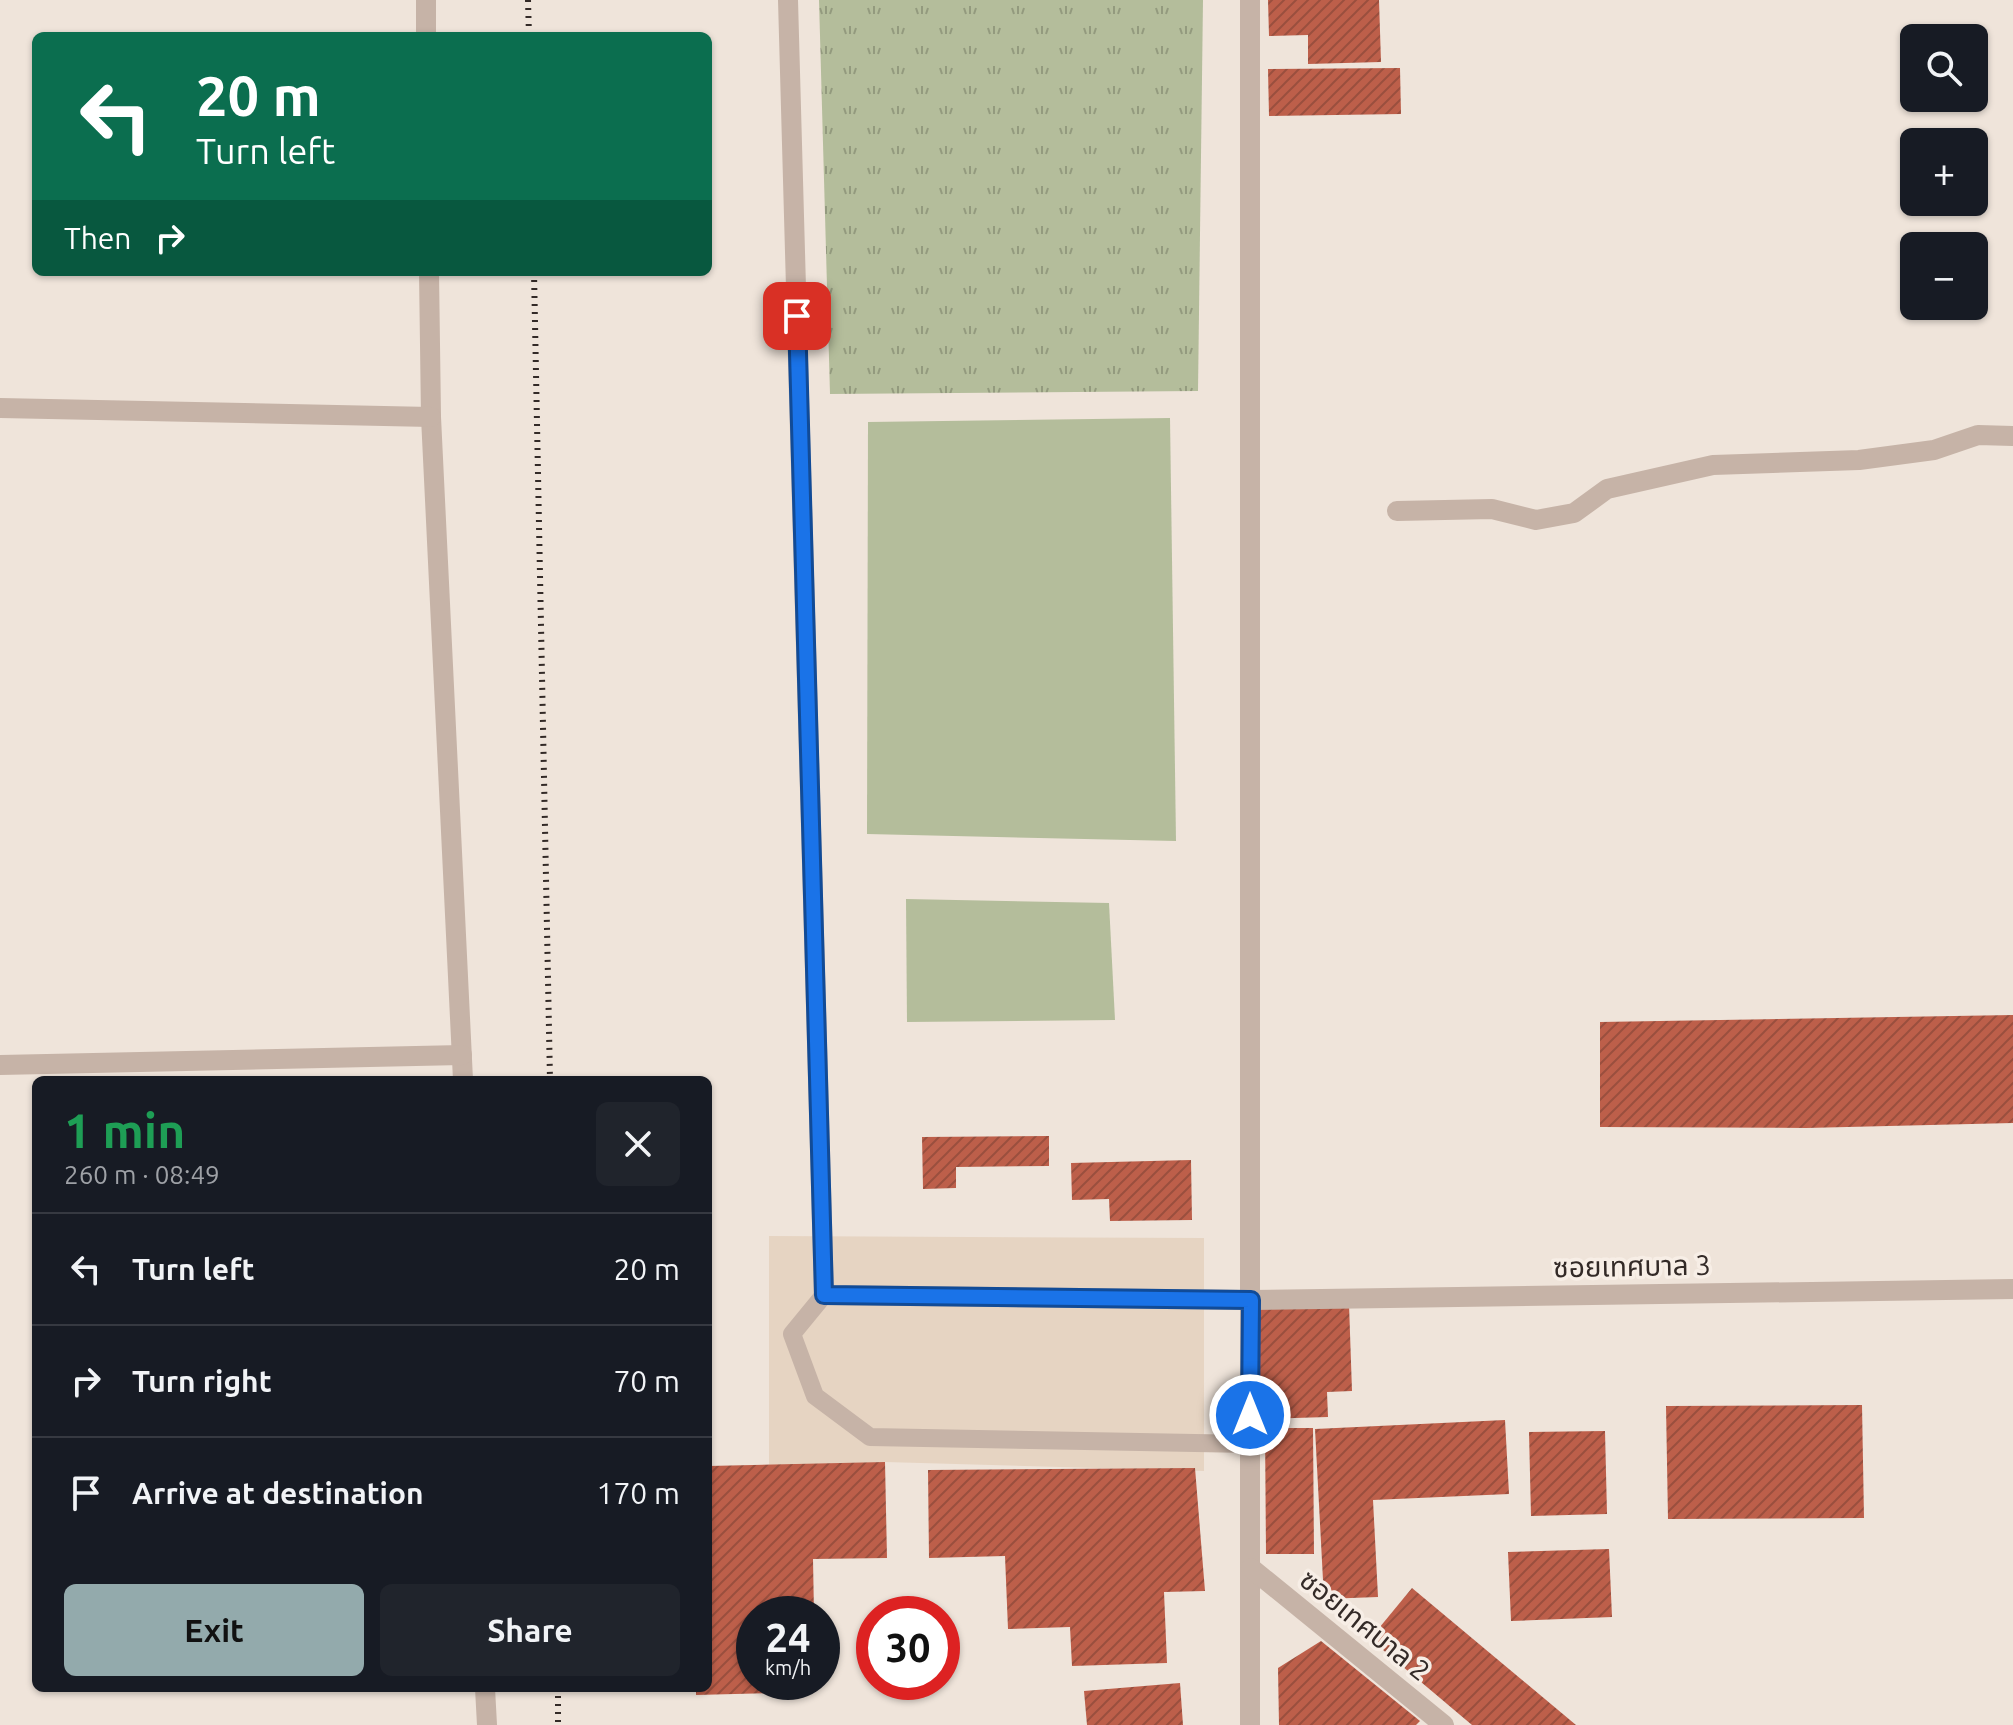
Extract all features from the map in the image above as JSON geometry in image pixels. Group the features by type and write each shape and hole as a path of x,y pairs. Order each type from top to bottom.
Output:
{"street":[{"path":"426,0 426,32"},
{"path":"788,0 824,1295"},
{"path":"1250,0 1250,1725"},
{"path":"429,276 431,417 463,1076"},
{"path":"0,408 431,417"},
{"path":"1397,511 1492,509 1536,520 1574,513 1607,489 1713,465 1887,458 1934,450 1978,435 2013,436"},
{"path":"0,1065 462,1055"},
{"name":"ซอยเทศบาล 3","path":"824,1295 1251,1300 2013,1289"},
{"name":"ซอยเทศบาล 2","path":"1251,1568 1444,1725"},
{"path":"485,1692 487,1725"}],"lane":[{"path":"824,1295 792,1334 815,1396 870,1437 1250,1444"}],"green space":[{"path":"819,0 1203,0 1198,391 830,394"},
{"path":"1170,418 1176,841 867,834 868,422"},
{"path":"906,899 1109,903 1115,1020 907,1022"}],"shaded area":[{"path":"769,1236 1204,1238 1204,1471 885,1462 769,1469"}],"building":[{"path":"1268,0 1379,0 1381,62 1308,64 1308,35 1269,36"},
{"path":"1400,68 1401,114 1269,116 1268,69"},
{"path":"2013,1015 2013,1123 1806,1128 1600,1127 1600,1022"},
{"path":"1049,1136 1049,1166 956,1167 956,1188 923,1189 922,1137"},
{"path":"1191,1160 1192,1220 1110,1221 1109,1199 1072,1200 1071,1163"},
{"path":"1349,1304 1352,1391 1327,1392 1328,1417 1261,1419 1255,1308"},
{"path":"1862,1405 1864,1518 1668,1519 1666,1406"},
{"path":"1505,1420 1509,1494 1373,1500 1378,1597 1324,1599 1315,1429"},
{"path":"1265,1428 1313,1428 1314,1554 1266,1554"},
{"path":"1605,1431 1607,1514 1531,1516 1529,1432"},
{"path":"885,1462 887,1558 813,1559 814,1596 736,1596 736,1694 696,1695 696,1692 712,1692 712,1466"},
{"path":"1195,1468 1205,1591 1164,1592 1167,1663 1072,1666 1070,1627 1008,1629 1005,1556 929,1558 928,1470"},
{"path":"1609,1549 1612,1617 1511,1621 1508,1552"},
{"path":"1412,1588 1576,1725 1472,1725 1370,1639"},
{"path":"1321,1641 1420,1721 1416,1725 1279,1725 1278,1668"},
{"path":"1180,1683 1183,1725 1087,1725 1084,1691"}],"railway":[{"path":"528,0 529,32"},
{"path":"534,276 550,1076"},
{"path":"558,1692 558,1725"}],"route":[{"path":"797,316 824,1295 1251,1300 1250,1415"}]}
